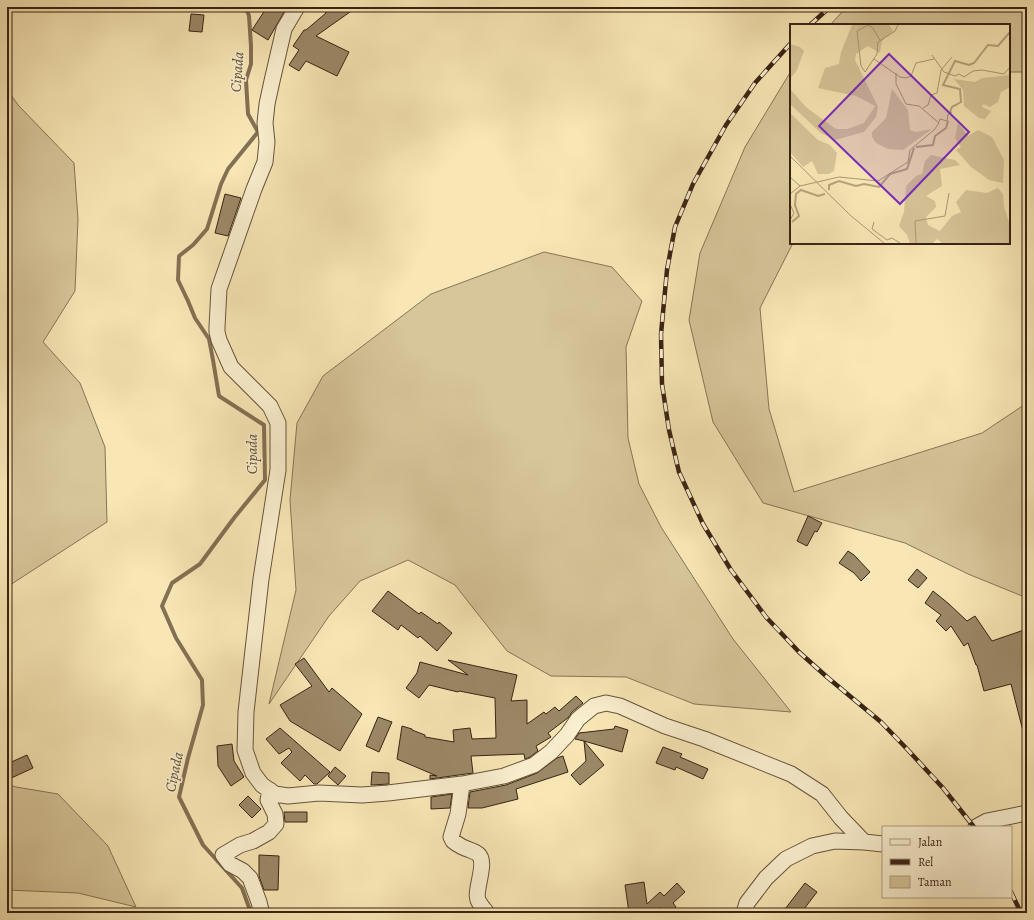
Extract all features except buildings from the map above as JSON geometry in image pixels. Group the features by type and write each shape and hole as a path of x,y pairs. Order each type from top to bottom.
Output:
{"street":[{"path":"297,7 284,29 270,89 265,123 265,162 254,189 220,289 217,327 219,340 231,367 270,406 278,423 278,470 261,579 246,712 245,750 253,773 262,785 275,794 288,796 319,793 362,795 388,794 462,784 504,776 534,764 551,752 568,735 578,719 594,706 606,703 620,706 665,726 704,738 791,774 822,794 841,818 864,842"},
{"path":"462,784 458,814 452,837 453,841 477,853 481,858 481,872 477,895 478,900 488,913"},
{"path":"259,912 261,910 259,902 250,878 243,871 230,864 222,855 269,832 276,824 275,814 268,800 270,790"},
{"path":"978,826 987,821 1027,813"},
{"path":"744,913 747,903 766,878 786,859 812,846 835,840 882,844"}],"green space":[{"path":"856,7 1027,7 1027,72 1010,72 1010,24 831,24 843,11"},
{"path":"790,73 790,244 792,244 760,308 769,409 794,492 982,433 1027,403 1027,598 968,574 905,543 763,503 713,422 689,320 700,253 745,147"},
{"path":"7,90 19,106 74,163 78,219 75,291 43,342 80,383 105,447 107,522 7,587"},
{"path":"544,252 612,267 642,301 626,347 628,438 639,484 661,527 733,639 791,712 694,704 626,677 551,676 507,651 455,585 408,560 360,581 329,616 269,704 296,590 290,500 297,423 323,376 431,294"},
{"path":"7,784 16,787 58,794 108,846 136,907 78,893 7,890"}],"waterway":[{"name":"Cipada","path":"246,7 249,16 251,46 251,64 246,80 248,114 258,132 228,169 221,184 207,229 193,245 179,256 178,280 195,318 209,339 219,396 264,425 265,480 234,518 200,564 172,583 162,606 176,638 202,680 203,705 179,797 203,845 242,888 251,913"}],"railway":[{"path":"811,24 830,7"},
{"path":"790,44 755,83 726,125 693,184 675,227 667,270 661,334 662,384 669,430 679,472 703,524 731,570 766,617 799,652 881,722 943,788 973,826"},
{"path":"1012,894 1021,913"}]}
